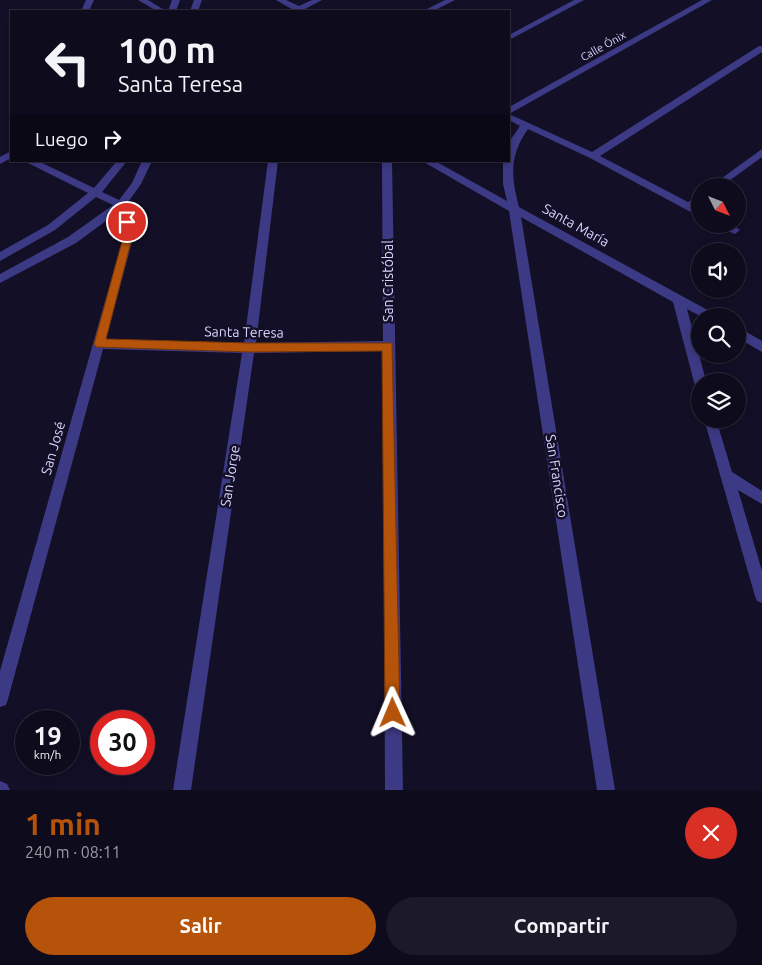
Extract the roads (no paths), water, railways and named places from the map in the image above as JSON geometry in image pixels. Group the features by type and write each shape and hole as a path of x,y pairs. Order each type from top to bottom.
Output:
{"street":[{"path":"142,0 160,10"},
{"path":"280,0 300,10 318,0"},
{"path":"429,10 451,0"},
{"path":"510,37 580,0"},
{"name":"Calle Ónix","path":"510,110 708,0"},
{"path":"593,156 762,48"},
{"path":"510,118 593,156 689,207"},
{"name":"San Francisco","path":"510,154 514,142 525,126"},
{"path":"727,178 762,152"},
{"path":"31,162 121,205"},
{"path":"0,257 65,219 97,192 121,162"},
{"path":"0,279 72,240 121,205 136,184 146,162"},
{"name":"San Jorge","path":"182,790 249,348 273,162"},
{"name":"San Cristóbal","path":"387,162 394,790"},
{"name":"Santa María","path":"429,162 695,308"},
{"name":"San Francisco","path":"508,162 508,184 514,208 606,790"},
{"name":"San José","path":"0,699 128,238 127,222 121,205"},
{"path":"678,298 698,373"},
{"path":"746,337 762,346"},
{"name":"Santa Teresa","path":"100,344 249,348 388,346"},
{"path":"712,428 762,596"},
{"path":"725,475 762,498"}]}
